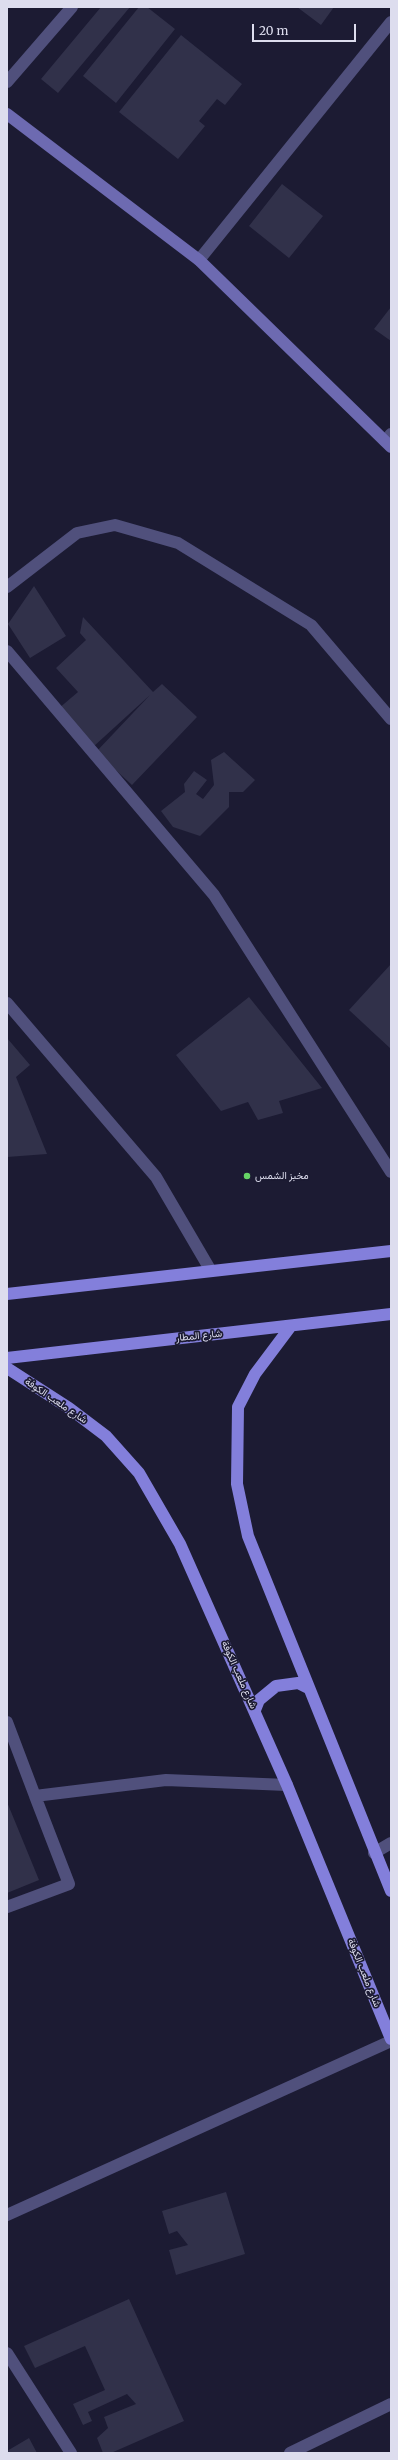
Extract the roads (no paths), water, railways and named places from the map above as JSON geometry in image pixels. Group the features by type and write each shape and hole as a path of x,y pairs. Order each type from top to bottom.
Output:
{"main road":[{"path":"7,1294 391,1251"},
{"name":"شارع المطار","path":"7,1358 391,1314"},
{"path":"291,1326 255,1374 238,1406 237,1484 248,1536 374,1853 391,1891"},
{"name":"شارع ملعب الكوفة","path":"7,1368 69,1408 106,1436 139,1473 180,1544 287,1785 391,2040"},
{"path":"255,1710 259,1700 276,1686 298,1684 308,1688"}],"street":[{"path":"7,82 72,7"},
{"path":"199,260 391,22"},
{"path":"7,114 199,260 389,440"},
{"path":"7,587 77,533 115,525 178,543 311,625 391,719"},
{"path":"7,651 214,895 391,1172"},
{"path":"7,1003 156,1177 211,1271"},
{"path":"7,1722 69,1884 7,1907"},
{"path":"35,1796 166,1780 287,1785"},
{"path":"374,1853 391,1843"},
{"path":"7,2215 391,2040"},
{"path":"7,2353 71,2453"},
{"path":"290,2453 391,2404"}],"place":[{"name":"مخبز الشمس","path":"247,1176"}]}
